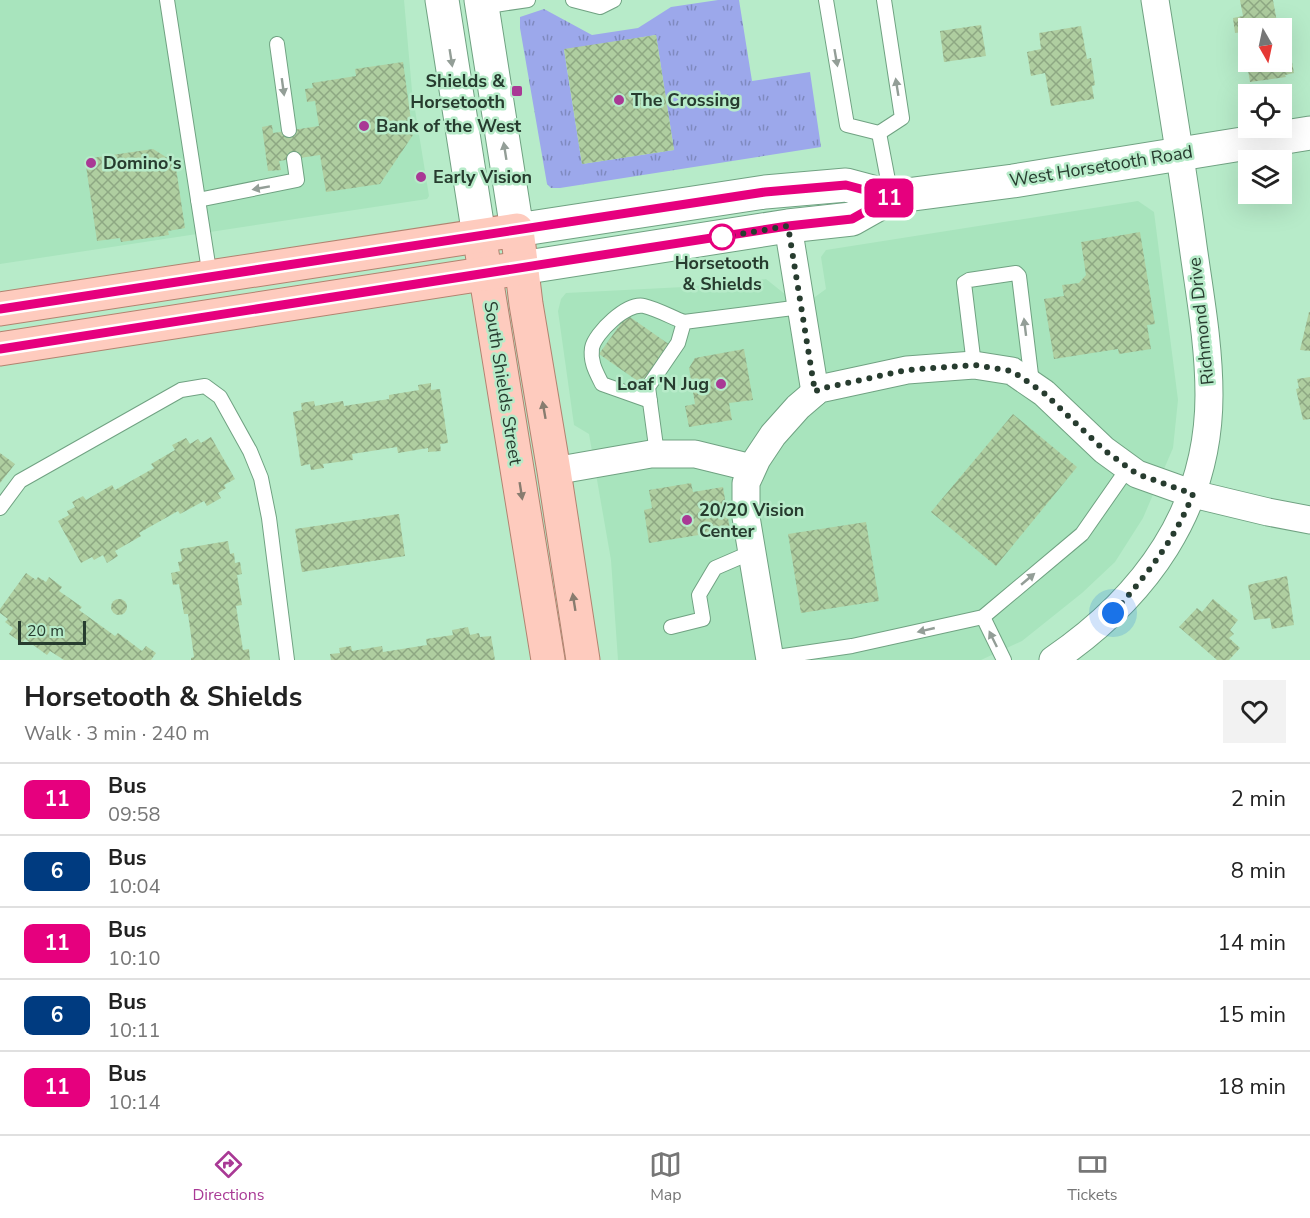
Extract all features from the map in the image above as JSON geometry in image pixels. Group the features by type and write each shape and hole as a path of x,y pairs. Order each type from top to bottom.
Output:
{"main road":[{"name":"South Shields Street","path":"442,0 548,660"},
{"name":"South Shields Street","path":"481,3 583,660"},
{"name":"West Horsetooth Road","path":"0,349 788,226 852,219 891,197 1013,181 1310,133"},
{"name":"West Horsetooth Road","path":"0,309 765,192 846,185 891,197"}],"street":[{"name":"Richmond Drive","path":"1053,660 1078,643 1113,613 1143,580 1168,543 1193,494 1205,443 1209,397 1208,350 1180,153 1155,0"},
{"path":"788,226 815,392"},
{"path":"770,659 746,517 746,483 752,468 773,435 798,407 819,389 907,370 974,365 1012,371 1044,393 1104,450 1137,474 1193,494 1310,520"},
{"path":"554,471 657,454 695,454 752,468"}],"lane":[{"path":"167,0 210,277"},
{"path":"481,3 528,0"},
{"path":"573,0 600,7 614,0"},
{"path":"826,0 847,125 879,133 902,118 884,0"},
{"path":"277,44 290,130"},
{"path":"879,133 891,197"},
{"path":"198,200 291,183 297,180 294,159"},
{"path":"974,365 964,283 969,280 1016,273 1033,385"},
{"path":"650,401 602,384 591,361 592,345 614,317 624,310 642,305 684,322 801,307"},
{"path":"657,454 648,387 678,343 684,322"},
{"path":"0,508 20,481 181,390 205,386 220,397 250,451 261,478 269,518 287,660"},
{"path":"770,659 852,646 983,617 1082,534 1128,468"},
{"path":"670,627 702,619 699,595 715,568 752,552"},
{"path":"983,617 1004,660"}],"shaded area":[{"path":"0,0 404,0 412,91 429,196 427,199 0,264"},
{"path":"1138,201 1154,212 1178,400 1173,448 1143,518 1115,562 1082,593 1022,641 981,660 618,660 611,560 589,434 574,425 558,311 561,299 566,293 684,287 766,279 801,307 826,289 821,257 826,250"}],"green space":[{"path":"718,0 739,0 752,81 810,72 821,147 551,188 547,184 520,17 544,9 592,35 638,28 671,7","holes":["656,35 674,150 582,164 564,50"]}],"building":[{"path":"1240,0 1273,0 1276,18 1238,18 1238,33 1235,33 1233,18 1243,16"},
{"path":"981,25 986,56 944,62 940,31"},
{"path":"1081,26 1087,59 1091,58 1095,85 1092,86 1094,99 1051,106 1045,73 1031,76 1027,52 1041,49 1039,33"},
{"name":"The Crossing","path":"656,35 674,150 582,164 564,49"},
{"name":"Bank of the West","path":"403,62 413,135 380,184 326,192 320,155 279,161 281,170 268,171 262,127 272,125 273,133 319,126 315,101 307,102 305,89 313,88 312,83 356,76 355,69"},
{"path":"1292,62 1294,73 1285,75 1286,77 1250,82 1248,72 1292,72"},
{"path":"153,149 171,160 176,168 185,228 168,231 169,235 121,242 120,238 97,241 85,159"},
{"path":"1140,232 1155,324 1147,325 1151,349 1119,354 1118,349 1054,359 1044,299 1064,296 1062,285 1079,283 1086,275 1081,242"},
{"path":"1309,312 1310,351 1300,350"},
{"path":"627,315 670,345 642,384 599,354"},
{"name":"Loaf 'N Jug","path":"744,349 753,400 729,403 732,420 689,427 685,406 695,404 689,368 695,358"},
{"path":"1310,377 1310,419 1303,420 1296,389 1299,388 1297,379"},
{"path":"431,383 431,390 440,389 448,443 440,444 441,451 428,452 428,448 398,453 397,447 352,454 353,460 323,464 324,468 311,470 310,464 301,466 293,412 302,410 301,403 314,401 315,406 343,401 344,406 389,399 389,395 419,390 418,385"},
{"path":"1013,414 1077,467 996,566 931,512"},
{"path":"211,437 235,479 224,485 226,488 218,493 221,498 207,506 204,501 180,514 178,511 139,533 141,536 115,551 118,556 107,563 103,555 94,560 92,557 81,563 58,521 69,515 67,511 75,507 72,502 83,496 86,500 112,485 115,490 154,468 151,464 175,450 172,445 186,438 190,444 198,439 201,443"},
{"path":"0,453 15,464 0,483"},
{"name":"20/20 Vision Center","path":"691,483 693,492 723,487 730,530 649,543 644,510 652,508 649,490"},
{"path":"399,514 405,556 302,572 295,529"},
{"path":"866,522 879,601 801,613 788,534"},
{"path":"228,541 230,554 234,553 235,563 240,562 242,574 237,575 242,605 236,606 243,650 249,649 250,660 191,660 194,657 188,614 184,614 179,584 173,585 171,573 180,571 178,562 182,561 180,549"},
{"path":"26,573 36,580 38,577 46,582 49,577 62,587 59,591 82,607 79,610 115,636 118,633 142,651 146,646 156,653 151,660 64,660 50,651 47,655 25,639 22,643 9,634 13,628 5,622 8,619 0,613 0,609"},
{"path":"1287,576 1294,625 1272,629 1270,618 1254,620 1248,585"},
{"path":"119,599 125,601 127,607 125,613 119,615 113,613 111,607 113,601"},
{"path":"1213,599 1238,620 1230,630 1234,634 1229,638 1240,648 1229,660 1217,660 1179,627 1197,608 1202,612"},
{"path":"468,627 470,635 479,633 480,637 491,636 495,660 331,660 330,654 340,653 339,648 351,646 352,651 382,646 383,652 427,645 426,639 453,635 452,630"}],"bus line":[{"name":"11","path":"0,309 765,192 846,185 891,197 852,219 788,226 0,349"}],"place":[{"name":"Shields & Horsetooth","path":"517,91"},
{"name":"The Crossing","path":"619,100"},
{"name":"Bank of the West","path":"364,126"},
{"name":"Domino's","path":"91,163"},
{"name":"Early Vision","path":"421,177"},
{"name":"Horsetooth & Shields","path":"722,237"},
{"name":"Loaf 'N Jug","path":"721,384"},
{"name":"20/20 Vision Center","path":"687,520"}],"route":[{"path":"722,237 788,226 815,392 819,389 907,370 974,365 1012,371 1044,393 1104,450 1137,474 1193,494 1190,504 1168,543 1143,580 1113,613"}]}
